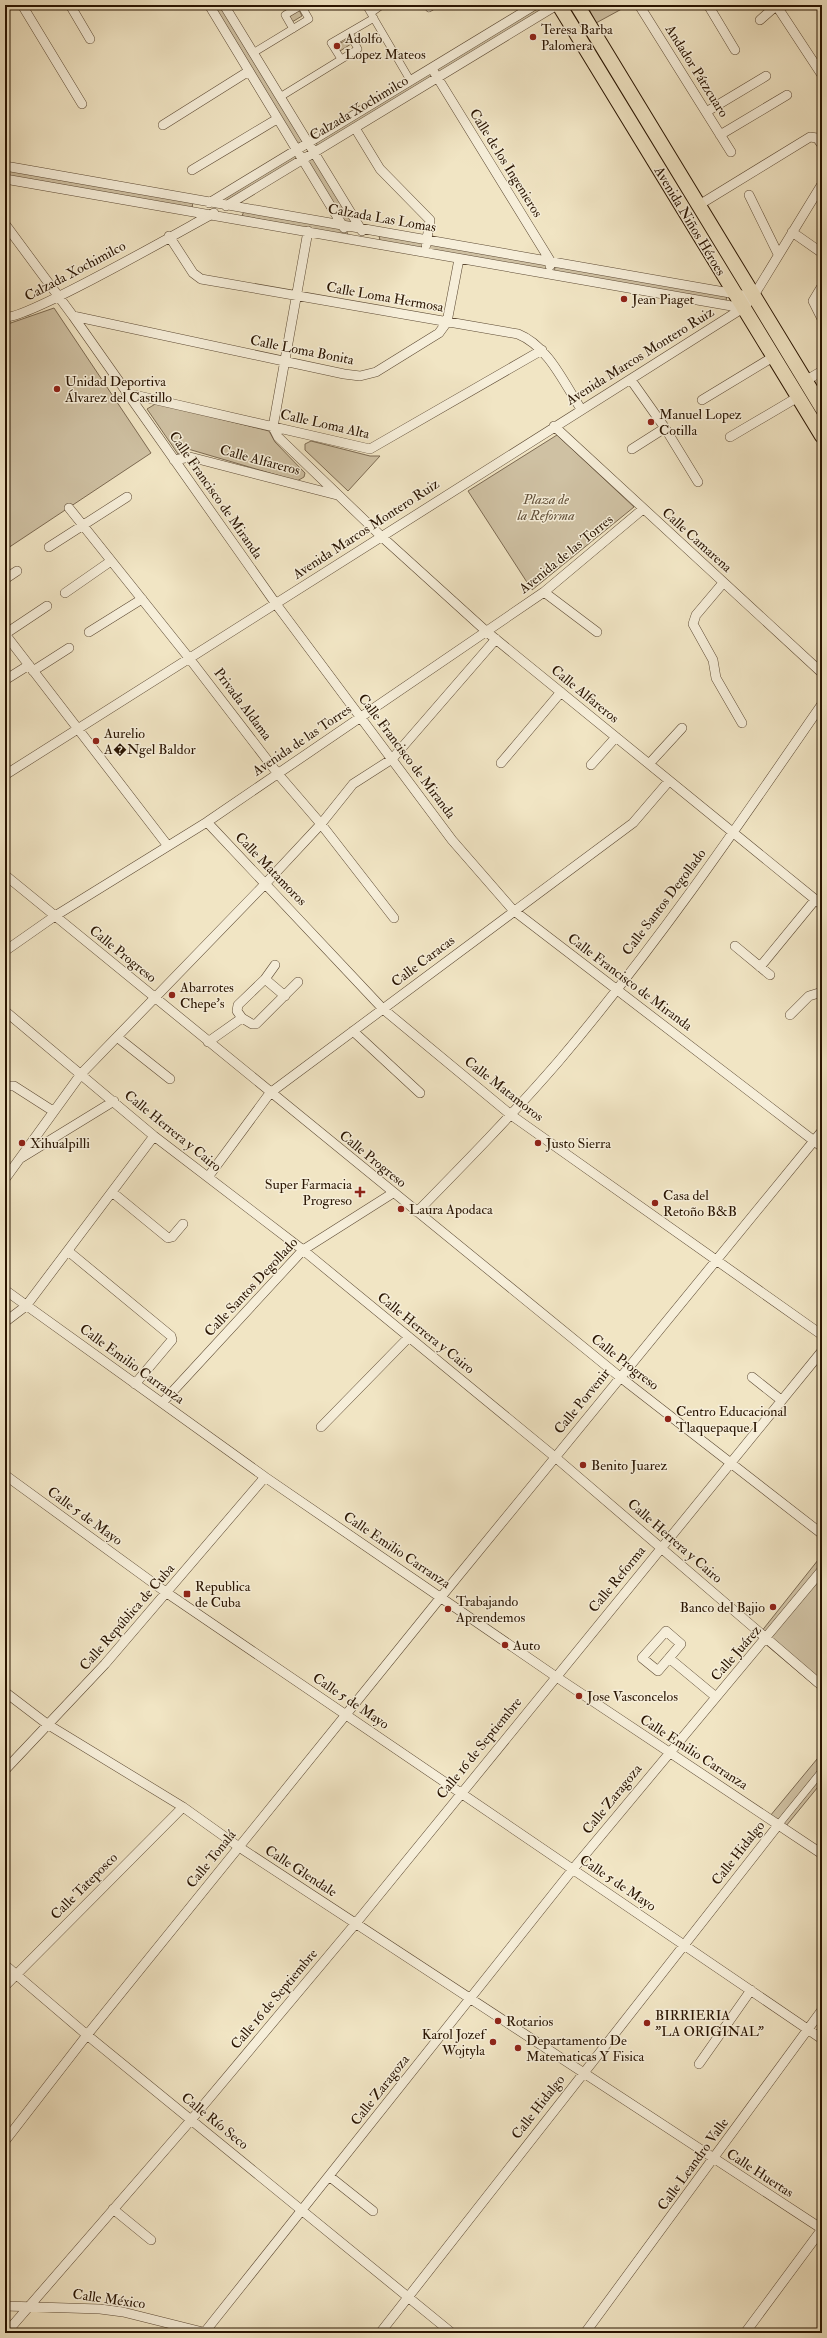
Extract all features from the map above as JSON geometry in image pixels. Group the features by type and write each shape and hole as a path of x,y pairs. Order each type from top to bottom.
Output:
{"main road":[{"name":"Avenida Niños Héroes","path":"558,5 822,436"},
{"name":"Avenida Niños Héroes","path":"577,5 753,297 822,408"}],"street":[{"path":"22,5 82,104"},
{"path":"70,5 90,38"},
{"path":"209,5 351,239"},
{"path":"224,5 369,242"},
{"path":"253,53 293,29 309,19 301,5 285,15 293,29"},
{"path":"366,5 410,80"},
{"path":"341,60 332,43 372,15 382,5"},
{"path":"427,5 429,8 434,5"},
{"name":"Calzada Xochimilco","path":"197,222 200,212 210,202 535,5"},
{"name":"Calzada Xochimilco","path":"6,317 15,317 59,297 228,205 436,77 558,5"},
{"name":"Andador Pátzcuaro","path":"639,5 731,152"},
{"path":"708,5 735,50"},
{"path":"760,20 776,5 822,75"},
{"path":"228,36 239,30"},
{"path":"280,97 358,49 348,33"},
{"name":"Calle de los Ingenieros","path":"431,68 551,262"},
{"path":"163,125 249,71"},
{"path":"706,112 766,76"},
{"path":"720,135 787,95"},
{"path":"192,170 277,119"},
{"path":"355,128 380,169 430,220 425,252"},
{"path":"699,206 810,137 817,138 822,145"},
{"name":"Calzada Las Lomas","path":"5,166 753,297"},
{"name":"Calzada Las Lomas","path":"5,179 743,308"},
{"name":"Avenida Marcos Montero Ruiz","path":"5,775 554,426 631,380 743,308 753,297 822,184"},
{"path":"749,195 778,254"},
{"name":"Calle Francisco de Miranda","path":"5,224 73,316 276,604 452,840 513,910 822,1147"},
{"path":"273,427 295,296 308,231"},
{"path":"792,232 822,253"},
{"name":"Calle Loma Hermosa","path":"169,236 193,273 198,278 518,334 529,338 542,350 581,410"},
{"path":"447,322 459,259"},
{"path":"549,275 551,262"},
{"path":"822,286 813,301 822,319"},
{"name":"Calle Loma Bonita","path":"73,316 344,374 360,376 380,370 432,339 447,322"},
{"name":"Calle Loma Alta","path":"126,393 364,449 373,449 542,350"},
{"path":"702,400 773,357"},
{"path":"805,381 822,371"},
{"path":"631,380 665,428 698,482"},
{"path":"730,437 798,397"},
{"name":"Calle Camarena","path":"554,426 822,673"},
{"name":"Calle Alfareros","path":"273,427 278,437 338,496 496,640 819,902"},
{"path":"632,449 665,428"},
{"name":"Calle Alfareros","path":"174,460 190,456 338,496"},
{"path":"49,547 127,497"},
{"name":"Privada Aldama","path":"69,508 189,658 278,774 321,824 394,918"},
{"name":"Avenida de las Torres","path":"5,951 55,916 206,822 487,632 544,592 643,509"},
{"path":"65,593 111,561"},
{"path":"5,579 17,571"},
{"path":"724,583 696,615 694,626 713,660 716,678 742,723"},
{"path":"544,592 597,632"},
{"path":"89,632 142,599"},
{"path":"47,606 5,634 168,846"},
{"path":"5,1179 81,1074 266,883 321,824 353,784 392,759 496,640"},
{"path":"5,680 69,648"},
{"path":"501,763 561,692"},
{"name":"Calle Santos Degollado","path":"417,1212 511,1115 559,1061 616,989 733,833 822,704"},
{"path":"649,764 682,728"},
{"path":"591,765 616,737"},
{"name":"Calle Caracas","path":"208,1177 270,1093 513,910 633,823 669,781"},
{"name":"Calle Matamoros","path":"206,822 266,883 383,1009 511,1115 822,1335"},
{"name":"Calle Progreso","path":"5,875 270,1093 620,1377 822,1534"},
{"path":"760,967 819,902"},
{"path":"735,946 770,975"},
{"path":"276,966 238,1005 237,1011 242,1018 252,1024 256,1024 298,982"},
{"path":"265,979 285,996"},
{"path":"790,1015 809,996 822,992"},
{"name":"Calle Herrera y Cairo","path":"6,1013 154,1136 303,1250 555,1457 822,1686"},
{"path":"208,1042 242,1018"},
{"path":"353,1031 420,1093"},
{"path":"117,1037 170,1079"},
{"path":"5,1086 14,1086 53,1111"},
{"path":"18,1161 114,1102"},
{"name":"Calle Porvenir","path":"441,1597 822,1131"},
{"path":"5,1322 26,1306 154,1136"},
{"path":"112,1192 168,1238 172,1237 182,1224"},
{"name":"Calle Santos Degollado","path":"162,1403 303,1250 393,1193"},
{"path":"68,1251 171,1336 170,1342 136,1384"},
{"name":"Calle Emilio Carranza","path":"5,1290 265,1477 556,1676 822,1854"},
{"path":"321,1428 409,1337"},
{"name":"Calle Reforma","path":"556,1676 822,1351"},
{"path":"752,1377 781,1400"},
{"name":"Calle 5 de Mayo","path":"5,1475 167,1593 822,2039"},
{"name":"Calle República de Cuba","path":"5,1770 105,1664 265,1477"},
{"name":"Calle Juárez","path":"669,1752 767,1639 822,1570"},
{"name":"Calle Tonalá","path":"5,2141 87,2035 441,1597"},
{"path":"669,1658 716,1697"},
{"name":"Calle 16 de Septiembre","path":"6,2333 191,2120 356,1923 556,1676"},
{"name":"Calle Glendale","path":"5,1692 47,1724 183,1807 239,1846 583,2072"},
{"name":"Calle Zaragoza","path":"205,2333 573,1869 669,1752"},
{"path":"778,1824 822,1771"},
{"name":"Calle Tateposco","path":"5,1986 183,1807"},
{"name":"Calle Hidalgo","path":"380,2333 778,1824"},
{"name":"Calle Río Seco","path":"5,1965 87,2035 452,2333"},
{"path":"699,2064 751,1990"},
{"name":"Calle Leandro Valle","path":"585,2333 822,2010"},
{"name":"Calle Huertas","path":"583,2072 713,2159 822,2229"},
{"path":"330,2176 373,2211"},
{"path":"113,2209 151,2240"},
{"path":"745,2333 822,2229"},
{"name":"Calle México","path":"5,2306 29,2305 78,2307 123,2312 205,2333"}],"green space":[{"path":"211,5 221,5 304,140 297,145"},
{"path":"541,5 557,5 319,150 316,142"},
{"path":"587,5 629,5 596,23"},
{"path":"299,10 302,16 292,22 288,17"},
{"path":"348,39 351,44 340,51 337,45"},
{"path":"295,153 298,158 228,205 221,200"},
{"path":"315,155 355,224 345,222 305,158"},
{"path":"5,170 193,202 192,208 5,176"},
{"path":"244,211 343,225 349,236 242,216"},
{"path":"379,235 427,240 425,252 380,241"},
{"path":"429,243 551,262 550,272 428,253"},
{"path":"555,266 727,292 726,302 554,276"},
{"name":"Unidad Deportiva Álvarez del Castillo","path":"54,308 151,453 5,550 5,325"},
{"path":"157,403 269,431 275,442 305,473 304,477 297,481 188,449 178,454 147,409"},
{"name":"Plaza de la Reforma","path":"557,435 634,507 532,590 468,491"},
{"path":"311,441 370,456 380,456 348,491 305,450 305,444"},
{"path":"822,1555 822,1692 757,1637"},
{"path":"822,1753 822,1782 786,1826 770,1816"}],"place":[{"name":"Teresa Barba Palomera","path":"533,37"},
{"name":"Adolfo Lopez Mateos","path":"337,46"},
{"name":"Jean Piaget","path":"624,299"},
{"name":"Unidad Deportiva Álvarez del Castillo","path":"57,389"},
{"name":"Manuel Lopez Cotilla","path":"651,422"},
{"name":"Aurelio A�Ngel Baldor","path":"96,741"},
{"name":"Abarrotes Chepe's","path":"172,995"},
{"name":"Xihualpilli","path":"22,1143"},
{"name":"Justo Sierra","path":"538,1143"},
{"name":"Super Farmacia Progreso","path":"360,1192"},
{"name":"Casa del Retoño B&B","path":"655,1203"},
{"name":"Laura Apodaca","path":"401,1209"},
{"name":"Centro Educacional Tlaquepaque I","path":"668,1419"},
{"name":"Benito Juarez","path":"583,1465"},
{"name":"Republica de Cuba","path":"187,1594"},
{"name":"Banco del Bajio","path":"773,1607"},
{"name":"Trabajando Aprendemos","path":"448,1609"},
{"name":"Auto","path":"505,1645"},
{"name":"Jose Vasconcelos","path":"579,1696"},
{"name":"Rotarios","path":"498,2021"},
{"name":"BIRRIERIA \"LA ORIGINAL\"","path":"647,2023"},
{"name":"Karol Jozef Wojtyla","path":"493,2042"},
{"name":"Departamento De Matematicas Y Fisica","path":"518,2048"}]}
